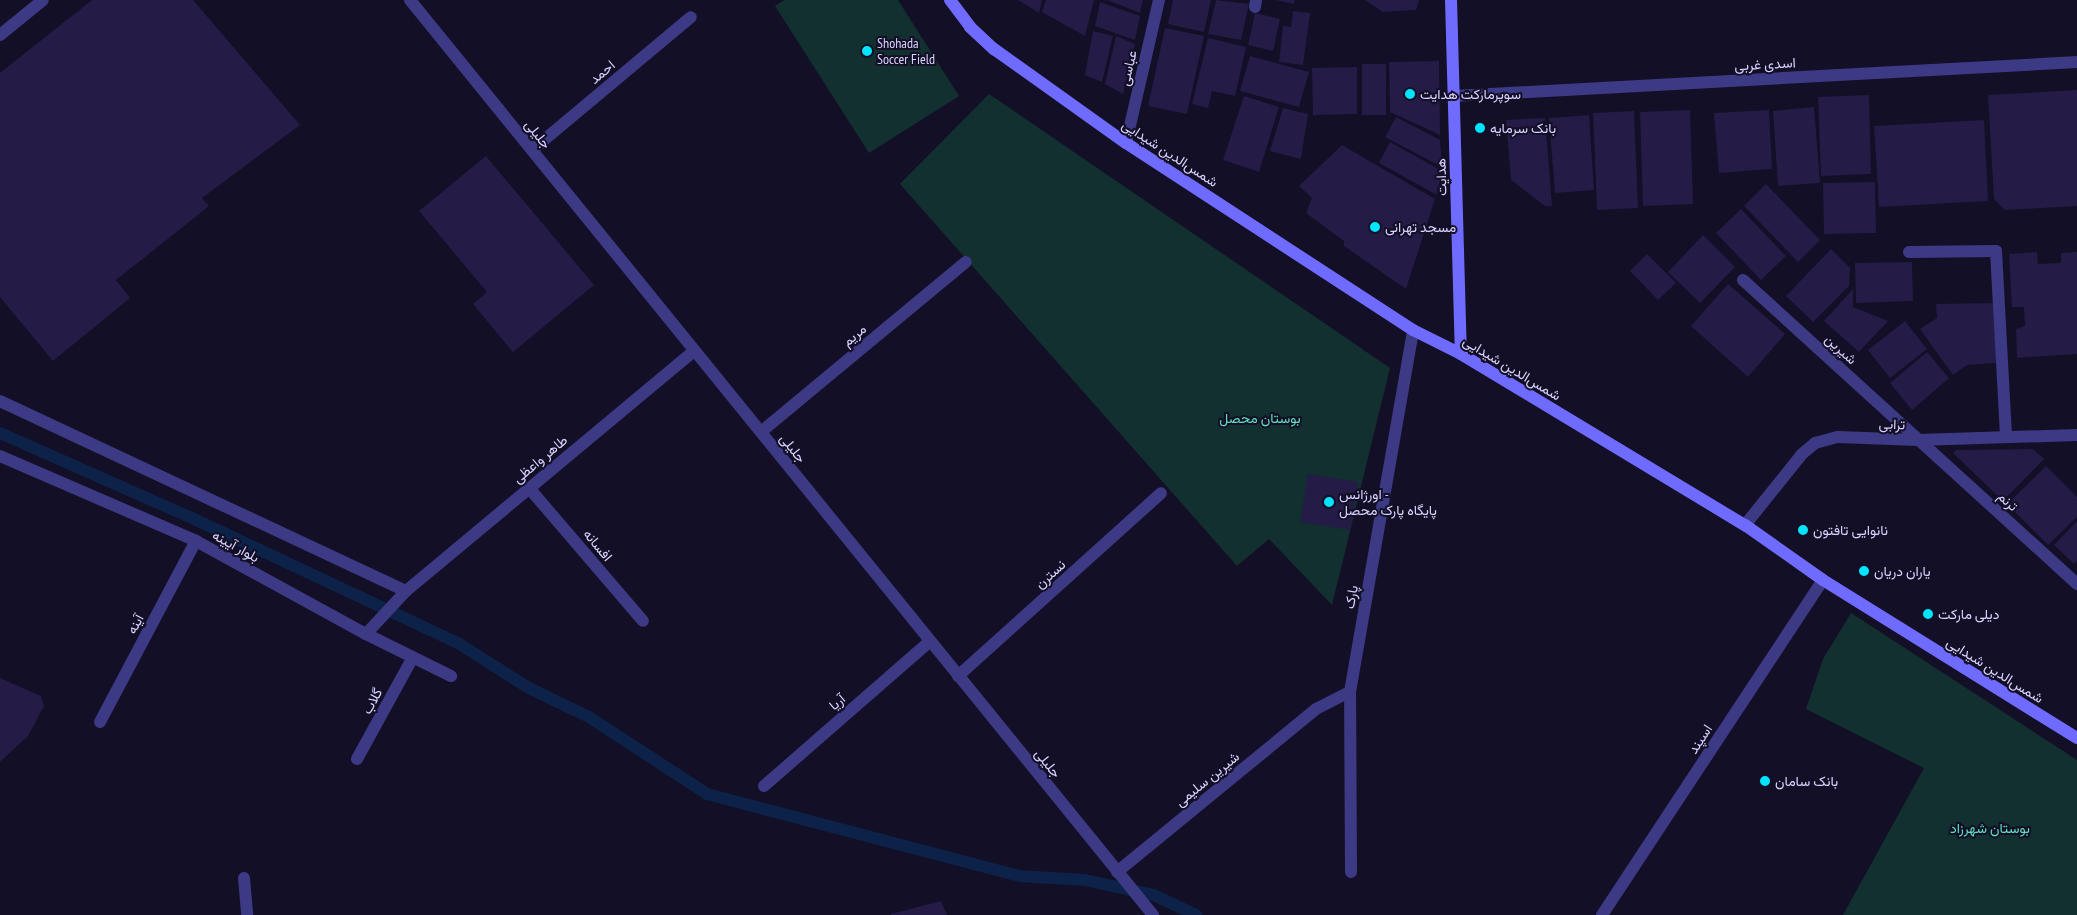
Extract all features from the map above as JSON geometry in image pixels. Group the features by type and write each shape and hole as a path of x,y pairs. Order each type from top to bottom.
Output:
{"street":[{"path":"0,35 43,0"},
{"name":"جلیلی","path":"410,0 1153,915"},
{"name":"شمس‌الدین شیدایی","path":"950,0 970,27 994,49 1126,143 1413,330 1461,354 1745,525 1823,580 2077,738"},
{"name":"عباسی","path":"1126,143 1159,0"},
{"name":"هدایت","path":"1451,0 1461,354"},
{"name":"احمد","path":"532,150 691,17"},
{"name":"اسدی غربی","path":"1454,96 2077,62"},
{"path":"1909,252 1996,251 2006,437"},
{"name":"مریم","path":"761,432 966,262"},
{"name":"شیرین","path":"1743,280 1918,440"},
{"name":"پارک","path":"1351,872 1350,692 1413,330"},
{"name":"طاهر واعظی","path":"366,634 406,591 694,350"},
{"path":"0,401 406,591"},
{"name":"ترابی","path":"1745,525 1802,454 1815,443 1838,437 1918,440 2077,435"},
{"name":"ترنم","path":"1918,440 2077,584"},
{"name":"بلوار آیینه","path":"0,456 196,541 366,634 451,676"},
{"name":"افسانه","path":"529,488 643,622"},
{"name":"نسترن","path":"958,676 1161,493"},
{"name":"آینه","path":"100,722 196,541"},
{"name":"اسپند","path":"1602,915 1823,580"},
{"name":"آریا","path":"764,786 930,641"},
{"name":"گلاب","path":"357,759 413,657"},
{"name":"شیرین سلیمی","path":"1117,872 1316,709 1350,692"},
{"path":"244,878 248,915"}],"green space":[{"name":"Shohada Soccer Field","path":"784,0 898,0 959,96 869,153 775,6"},
{"name":"بوستان محصل","path":"989,94 1390,368 1332,605 1269,539 1237,566 900,184"},
{"name":"بوستان شهرزاد","path":"1851,613 2077,760 2077,915 1843,915 1924,768 1806,709 1823,659"}],"building":[{"path":"92,0 193,0 300,125 202,198 209,206 116,280 130,298 53,361 0,297 0,73"},
{"path":"1018,0 1042,0 1039,13"},
{"path":"1046,0 1094,0 1085,36 1042,12"},
{"path":"1107,0 1143,0 1140,13"},
{"path":"1173,0 1211,0 1204,32 1168,24"},
{"path":"1216,0 1249,4 1241,40 1208,34"},
{"path":"1276,0 1295,0 1294,4"},
{"path":"1365,0 1419,0 1416,10 1383,12"},
{"path":"1100,2 1140,16 1135,40 1095,26"},
{"path":"1293,11 1310,13 1303,65 1279,62 1283,26 1291,27"},
{"path":"1255,13 1280,19 1273,51 1248,45"},
{"path":"1165,28 1204,36 1187,114 1148,106"},
{"path":"1093,31 1113,36 1102,82 1085,75"},
{"path":"1116,36 1135,44 1123,94 1105,84"},
{"path":"1208,38 1246,47 1235,96 1212,91 1208,108 1192,104"},
{"path":"1250,56 1309,72 1299,107 1240,91"},
{"path":"1439,61 1440,135 1390,112 1389,62"},
{"path":"1362,64 1386,64 1386,115 1362,115"},
{"path":"1357,67 1357,114 1313,115 1312,68"},
{"path":"2077,90 2077,206 2005,210 1994,199 1988,95"},
{"path":"1869,95 1871,174 1821,176 1818,97"},
{"path":"1244,96 1279,107 1259,172 1223,160"},
{"path":"1814,107 1820,183 1778,186 1773,111"},
{"path":"1283,108 1308,114 1301,159 1270,151"},
{"path":"1690,110 1693,204 1643,206 1640,112"},
{"path":"1769,110 1772,169 1719,173 1714,113"},
{"path":"1634,111 1638,208 1597,210 1593,113"},
{"path":"1589,115 1594,190 1555,193 1549,118"},
{"path":"1396,117 1440,140 1442,167 1385,137"},
{"path":"1545,118 1552,206 1545,206 1511,180 1506,120"},
{"path":"1984,120 1988,201 1879,207 1874,126"},
{"path":"1390,142 1442,171 1437,195 1379,163"},
{"name":"مسجد تهرانی","path":"1342,145 1435,199 1406,289 1344,246 1344,241 1306,213 1312,198 1299,186"},
{"path":"486,156 594,285 513,352 473,304 487,292 419,211"},
{"path":"1875,182 1876,233 1824,234 1823,183"},
{"path":"1766,184 1820,240 1798,262 1744,206"},
{"path":"1741,209 1786,256 1761,280 1716,233"},
{"path":"1703,235 1735,267 1700,303 1668,272"},
{"path":"1831,249 1850,268 1849,286 1813,322 1786,296"},
{"path":"2037,252 2038,264 2061,263 2061,253 2077,252 2077,354 2017,358 2016,329 2025,326 2024,307 2012,307 2009,254"},
{"path":"1647,254 1676,283 1658,300 1630,271"},
{"path":"1912,262 1913,301 1856,303 1855,263"},
{"path":"1728,284 1785,334 1748,377 1691,326"},
{"path":"1853,289 1853,307 1888,321 1859,352 1824,321"},
{"path":"1995,303 1996,363 1967,365 1953,375 1920,329 1937,318 1936,304"},
{"path":"1905,321 1927,349 1890,378 1868,350"},
{"path":"1927,352 1949,378 1912,410 1890,383"},
{"path":"2033,449 2044,459 2003,501 1953,453 1956,450"},
{"path":"2046,466 2077,497 2077,517 2048,545 2007,504"},
{"name":"اورژانس - پایگاه پارک محصل","path":"1308,474 1358,482 1350,530 1300,522"},
{"path":"2077,521 2077,561 2074,564 2054,545"},
{"path":"0,678 41,696 44,706 28,736 0,762"},
{"path":"941,901 947,915 891,915 891,914"}],"waterway":[{"path":"0,433 192,518 458,643 527,687 589,717 707,794 1020,876 1085,880 1154,895 1196,915"}],"place":[{"name":"Shohada Soccer Field","path":"867,51"},
{"name":"سوپرمارکت هدایت","path":"1410,94"},
{"name":"بانک سرمایه","path":"1480,128"},
{"name":"مسجد تهرانی","path":"1375,227"},
{"name":"اورژانس - پایگاه پارک محصل","path":"1329,502"},
{"name":"نانوایی تافتون","path":"1803,530"},
{"name":"یاران دریان","path":"1864,571"},
{"name":"دیلی مارکت","path":"1928,614"},
{"name":"بانک سامان","path":"1765,781"}]}
